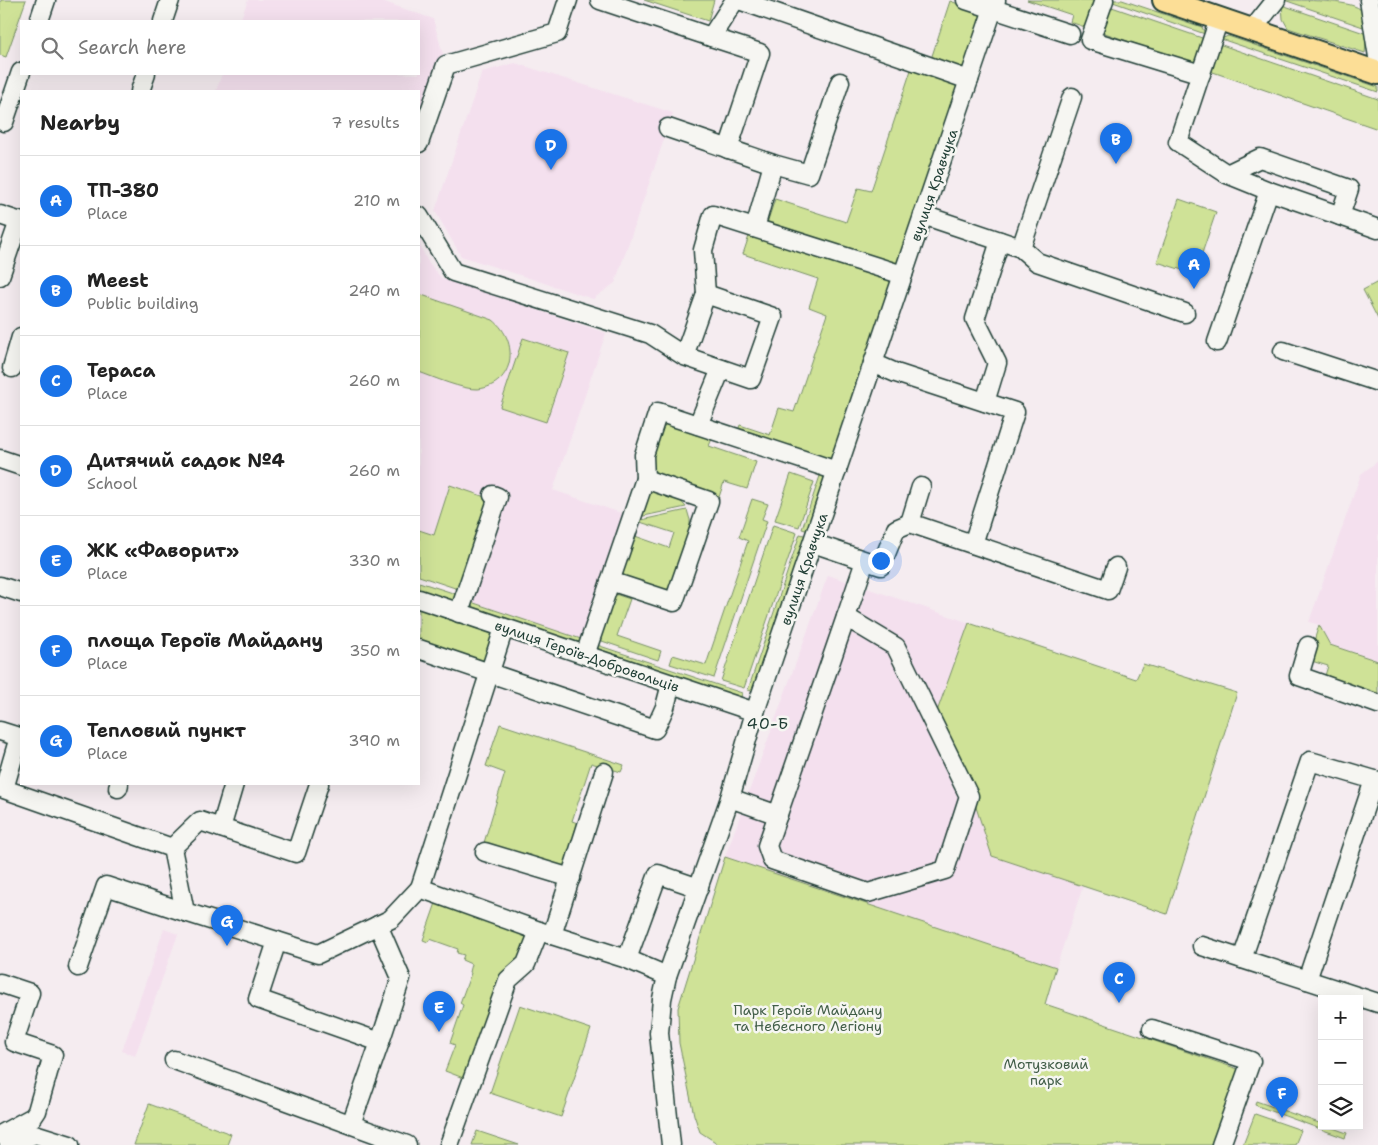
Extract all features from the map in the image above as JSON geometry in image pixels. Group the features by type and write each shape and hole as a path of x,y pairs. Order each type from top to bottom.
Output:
{"main road":[{"path":"1164,0 1211,11 1252,30 1378,72"}],"street":[{"path":"39,20 46,0"},
{"path":"163,20 170,0"},
{"path":"420,140 446,65 557,33 568,0"},
{"path":"600,0 760,54 728,149"},
{"path":"712,37 735,0"},
{"path":"739,0 969,80"},
{"path":"966,0 994,4 1070,34"},
{"path":"1104,0 1090,40 1201,74"},
{"path":"1252,30 1276,0"},
{"path":"1370,0 1378,57"},
{"name":"вулиця Кравчука","path":"670,1145 659,1033 662,999 667,976 730,798 755,712 994,4"},
{"path":"1211,11 1201,74 1178,142 1227,174 1269,191 1378,229"},
{"path":"4,122 20,75"},
{"path":"140,90 146,75"},
{"path":"668,128 773,164 810,174 840,82"},
{"path":"1021,248 1072,96"},
{"path":"1227,174 1260,158 1349,189 1340,216"},
{"path":"755,228 773,164"},
{"path":"1217,342 1269,191"},
{"path":"0,215 20,221 0,276"},
{"path":"684,356 706,294 703,250 712,215 903,275"},
{"path":"923,215 1021,248 1037,262 1185,313"},
{"path":"420,218 453,272 650,334 684,356 751,379 773,317 706,294"},
{"path":"985,402 997,363 975,319 1000,241"},
{"path":"11,369 20,340"},
{"path":"1283,351 1378,382"},
{"path":"873,363 896,373 1015,412 973,544"},
{"path":"698,425 721,369"},
{"path":"585,655 645,479 644,455 658,412 837,470"},
{"path":"0,458 20,466"},
{"path":"610,581 674,602 709,501 645,479"},
{"path":"910,523 921,487"},
{"path":"459,613 498,497 493,495"},
{"path":"813,543 881,566 896,528 910,523 1108,590 1116,567"},
{"path":"846,617 896,647 969,796 945,870 868,893 772,860 768,846 865,561"},
{"path":"0,586 20,593"},
{"name":"вулиця Героїв-Добровольців","path":"420,599 755,712"},
{"path":"78,967 106,886 318,954 391,919 420,888 504,628"},
{"path":"1308,646 1299,676 1378,704"},
{"path":"420,649 655,729 671,684"},
{"path":"0,731 20,737 4,789 172,848"},
{"path":"1242,959 1310,761 1376,780 1307,980"},
{"path":"449,1145 508,980 526,964 545,932 571,878 604,772"},
{"path":"220,828 234,785"},
{"path":"172,848 200,822 296,853 319,785"},
{"path":"730,798 778,815"},
{"path":"172,848 185,912"},
{"path":"485,852 571,878"},
{"path":"627,959 658,874 699,888"},
{"path":"420,888 627,959 667,976"},
{"path":"351,1124 402,978 378,925"},
{"path":"277,942 258,999 380,1042"},
{"path":"1202,946 1378,1003"},
{"path":"0,983 30,993 14,1042 53,1055 37,1112 0,1135"},
{"path":"1152,1029 1251,1061 1222,1145"},
{"path":"174,1060 407,1145"},
{"path":"9,1145 35,1134 70,1145"}],"shaded area":[{"path":"248,0 379,0 433,19 443,54 420,119 420,90 216,90 222,75 420,75 420,20 240,20"},
{"path":"515,63 673,113 615,283 593,299 461,256 435,211 482,72"},
{"path":"420,246 427,260 441,278 606,333 553,490 627,515 582,648 455,605 460,590 420,576"},
{"path":"1378,461 1378,661 1330,645 1319,625 1309,622 1361,474"},
{"path":"828,575 1136,679 1143,664 1237,693 1167,914 1083,886 1056,967 725,857"},
{"path":"164,929 178,934 135,1056 122,1051"}],"green space":[{"path":"1,0 26,0 6,57 0,55"},
{"path":"644,0 714,0 708,21"},
{"path":"1027,0 1090,0 1099,3 1088,26 1085,27 1070,22 1072,15"},
{"path":"1122,0 1202,27 1205,34 1110,1"},
{"path":"1284,0 1324,1 1354,6 1360,9 1366,28"},
{"path":"950,1 984,13 963,73 930,62"},
{"path":"1106,5 1205,39 1198,61 1192,64 1102,32"},
{"path":"1282,5 1367,34 1365,53 1288,28 1283,19"},
{"path":"1228,36 1378,87 1378,92 1221,39"},
{"path":"1216,43 1378,99 1378,129 1207,70"},
{"path":"912,67 960,83 899,267 767,223 775,199 846,222 858,188 871,191"},
{"path":"1179,199 1216,212 1195,274 1157,262"},
{"path":"750,233 895,280 833,465 737,433 740,425 770,435 779,408 794,412 827,314 809,307 818,279 743,254"},
{"path":"1378,282 1378,319 1363,290"},
{"path":"420,294 493,320 502,329 507,339 510,361 500,379 490,386 478,389 448,383 420,372"},
{"path":"523,338 569,353 546,422 500,407"},
{"path":"661,418 713,436 709,446 756,462 747,489 724,482 718,500 656,479 648,455"},
{"path":"821,473 828,475 809,531 802,529"},
{"path":"791,474 814,482 799,527 775,520"},
{"path":"450,485 491,499 461,590 420,576 420,530 434,535"},
{"path":"649,486 675,495 686,507 639,517"},
{"path":"752,499 768,504 762,519 767,521 714,678 670,664 673,655 706,665 748,541 739,537"},
{"path":"687,510 690,520 690,534 669,596 620,579 635,536 669,548 674,533 637,521"},
{"path":"773,525 797,533 744,688 721,681"},
{"path":"800,534 808,536 755,692 748,690"},
{"path":"420,582 459,595 455,605 420,593"},
{"path":"612,593 630,599 617,636 661,651 658,660 596,639"},
{"path":"468,601 584,640 582,648 465,609"},
{"path":"420,609 496,635 485,667 420,644"},
{"path":"969,623 1136,679 1143,664 1237,693 1167,914 992,856 971,792 935,717"},
{"path":"1319,625 1330,645 1378,661 1378,699 1323,682 1328,666 1308,660"},
{"path":"594,644 742,693 740,701 592,651"},
{"path":"500,724 624,765 621,772 591,763 572,821 583,825 568,872 483,846 505,773 486,766"},
{"name":"Парк Героїв Майдану та Небесного Легіону","path":"725,857 1056,967 1045,1004 1241,1070 1216,1145 720,1145 700,1132 694,1115 679,1043 678,1008"},
{"path":"436,903 528,936 518,963 466,1079 445,1071 455,1045 450,1043 463,1005 460,1003 471,973 469,972 471,964 462,960 464,955 457,953 458,949 430,939 428,942 423,940"},
{"path":"520,1005 591,1029 561,1117 490,1093"},
{"path":"1256,1101 1318,1123 1318,1128 1255,1105"},
{"path":"149,1104 231,1134 227,1145 134,1145"},
{"path":"1255,1114 1301,1130 1295,1145 1243,1145"},
{"path":"1323,1130 1338,1130 1347,1133 1345,1138"},
{"path":"477,1131 519,1145 472,1145"}],"place":[{"name":"Meest","path":"1116,164"},
{"name":"Дитячий садок №4","path":"551,170"},
{"name":"ТП-380","path":"1194,289"},
{"name":"Тепловий пункт","path":"227,946"},
{"name":"Тераса","path":"1119,1003"},
{"name":"ЖК «Фаворит»","path":"439,1032"},
{"name":"площа Героїв Майдану","path":"1282,1118"}],"district":[{"name":"40-Б","path":"768,723"}],"park label":[{"name":"Мотузковий парк","path":"1046,1072"}]}
